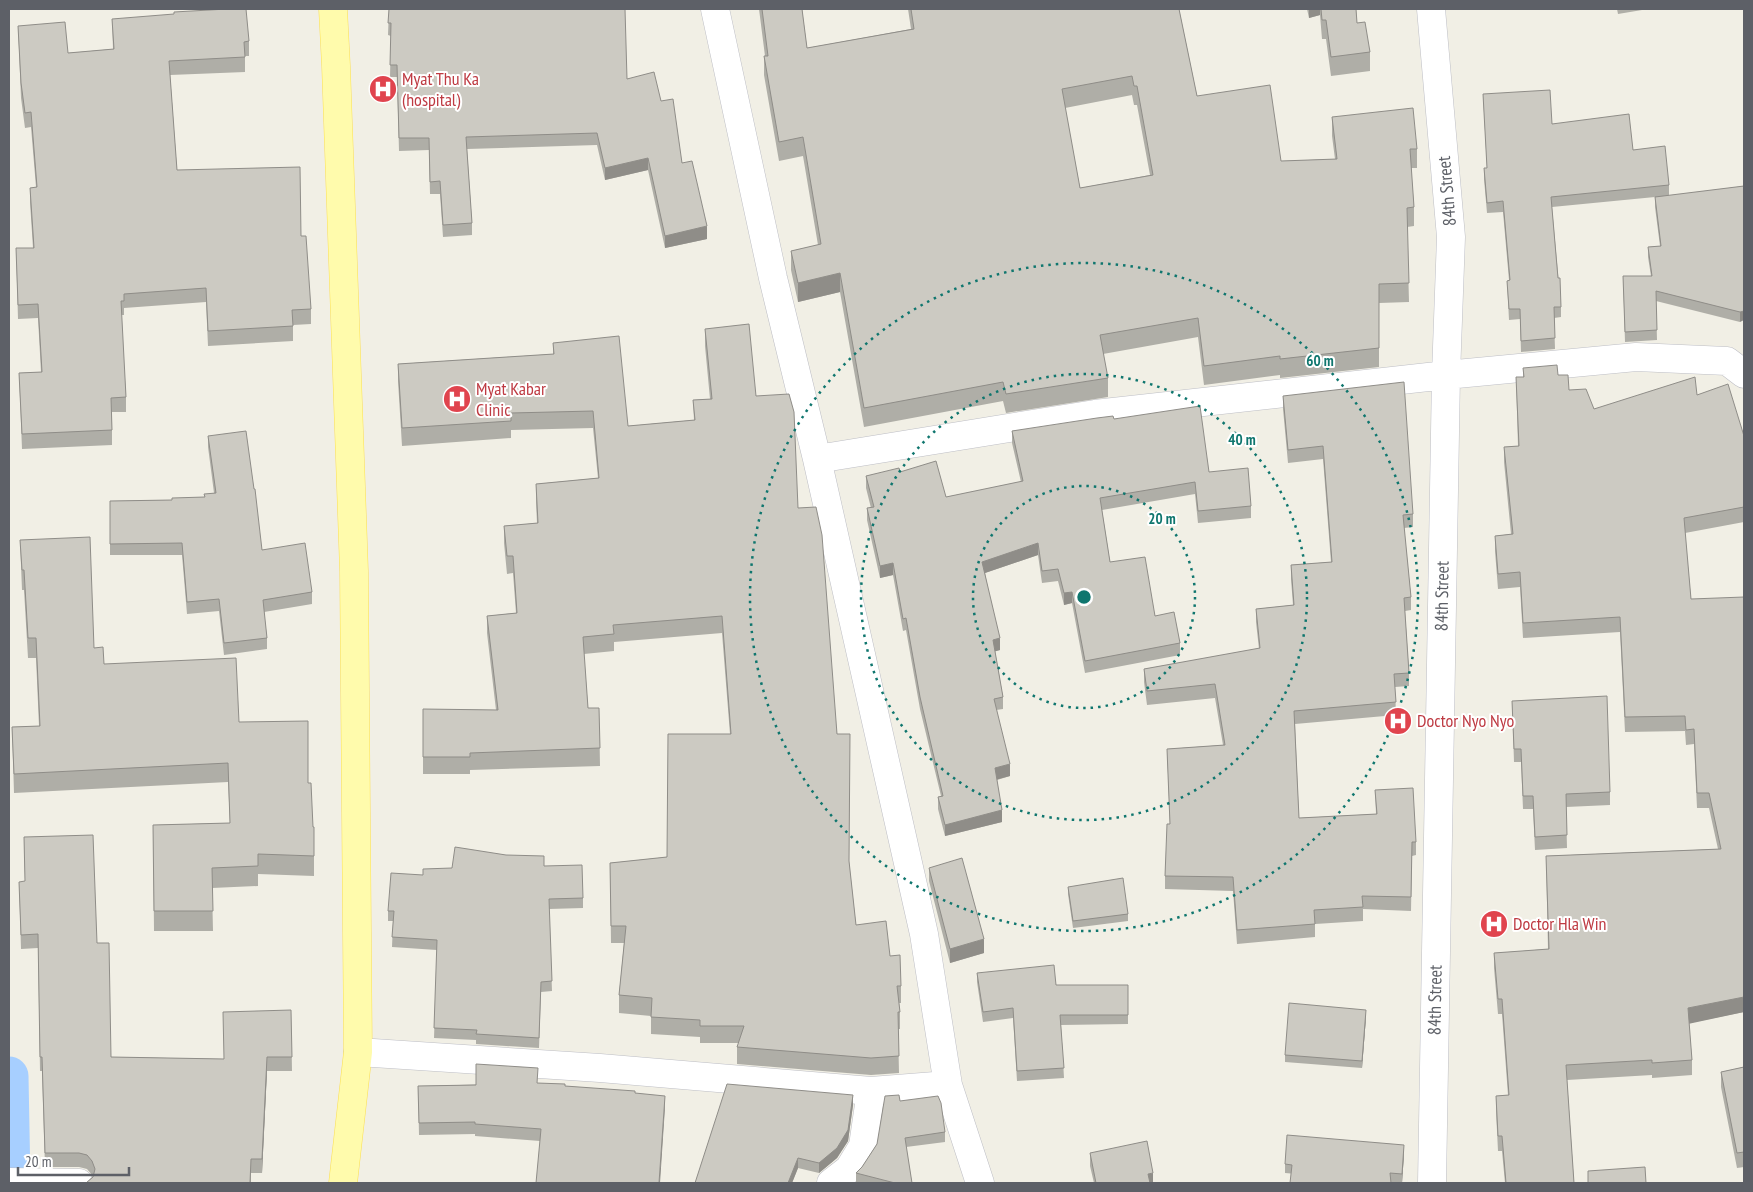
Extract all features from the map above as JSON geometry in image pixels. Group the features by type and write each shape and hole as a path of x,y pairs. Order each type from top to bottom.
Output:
{"main road":[{"path":"333,9 354,571 358,1052 343,1183"}],"street":[{"path":"715,9 773,278 817,458 924,934 948,1086 980,1183"},
{"name":"84th Street","path":"1431,9 1452,237 1446,375 1432,1183"},
{"path":"817,458 1095,414 1446,375 1636,357 1739,363"},
{"path":"358,1052 600,1068 871,1091 948,1086"},
{"path":"831,1183 849,1169 863,1146 871,1091"},
{"path":"14,1182 79,1183"}],"building":[{"path":"246,9 249,41 244,42 245,57 169,61 177,170 300,167 301,236 306,236 311,309 292,310 293,326 208,331 206,288 124,294 124,301 121,301 126,397 111,398 112,430 22,434 19,373 42,372 38,304 18,305 16,248 34,248 30,188 37,187 31,112 25,113 21,83 18,26 65,22 68,53 114,49 112,19 174,14 174,12"},
{"path":"389,9 625,9 627,79 654,72 661,101 673,99 682,163 692,161 707,226 665,236 648,158 605,168 597,133 466,137 472,223 443,225 440,181 430,182 429,138 399,138 397,65 390,65 391,23 388,23"},
{"path":"762,9 802,9 807,48 914,29 911,9 1179,9 1197,96 1270,85 1281,161 1337,159 1332,117 1413,108 1417,149 1410,149 1414,207 1407,208 1409,283 1379,284 1379,348 1280,359 1280,356 1204,366 1198,318 1100,335 1108,378 1006,394 1003,382 864,408 840,273 798,283 791,251 821,244 803,137 779,142 764,56 768,56","holes":["1132,76 1134,86 1137,86 1153,175 1080,188 1062,89"]},
{"path":"1321,9 1356,9 1357,23 1365,22 1370,52 1331,57 1326,20 1322,20"},
{"path":"1550,90 1552,124 1629,114 1633,150 1665,146 1669,185 1551,197 1558,278 1560,278 1561,307 1554,307 1555,338 1521,341 1520,309 1509,309 1507,281 1510,280 1503,201 1487,203 1484,168 1487,168 1483,94"},
{"path":"1744,186 1744,311 1740,312 1656,291 1657,330 1625,332 1623,276 1652,276 1648,247 1661,246 1655,197"},
{"path":"749,324 756,396 789,394 794,412 798,508 816,507 822,535 837,734 850,734 849,861 856,925 886,921 890,956 900,955 901,986 897,986 900,1012 898,1012 899,1056 871,1058 737,1047 744,1026 700,1026 700,1020 651,1017 652,998 619,995 626,926 611,926 610,863 667,857 668,734 731,734 722,616 613,625 614,634 583,637 588,708 599,708 600,748 470,753 470,757 423,757 423,709 498,710 487,616 517,613 513,556 507,556 504,526 538,523 536,484 599,478 593,411 511,413 511,421 402,428 398,364 554,354 553,343 619,336 628,426 695,420 693,400 712,399 705,329"},
{"path":"1557,365 1558,375 1568,375 1569,390 1586,389 1594,409 1695,377 1697,395 1728,384 1744,436 1744,507 1684,518 1691,599 1744,597 1744,997 1688,1008 1692,1060 1652,1063 1652,1060 1566,1065 1574,1183 1506,1183 1502,1136 1498,1136 1496,1096 1509,1095 1502,999 1498,999 1494,953 1549,949 1546,856 1721,849 1709,793 1697,793 1694,729 1686,730 1685,716 1625,717 1620,617 1523,623 1520,572 1498,574 1495,536 1513,534 1504,447 1519,446 1516,377 1524,377 1523,368"},
{"path":"1404,382 1413,514 1403,515 1411,597 1404,598 1409,673 1394,674 1396,702 1294,711 1299,818 1377,814 1375,790 1413,788 1416,842 1412,842 1411,897 1362,896 1363,907 1314,910 1315,924 1237,930 1233,877 1165,876 1167,824 1170,824 1167,749 1225,745 1215,684 1147,691 1144,669 1260,648 1256,609 1294,605 1291,565 1332,562 1323,446 1288,450 1283,396"},
{"path":"1200,406 1209,472 1248,468 1251,506 1198,511 1195,482 1100,498 1110,562 1145,557 1155,616 1174,612 1180,643 1085,661 1072,592 1064,593 1058,569 1042,571 1038,543 982,562 1000,638 993,640 1003,697 994,699 1010,764 995,768 1002,810 945,825 938,797 943,796 920,697 906,618 903,619 893,563 880,566 867,508 874,507 866,476 899,468 900,472 936,461 946,497 1023,481 1012,431 1097,418 1113,416 1114,419"},
{"path":"246,431 262,550 305,543 312,592 263,600 267,638 224,643 219,599 187,602 182,543 110,544 110,501 172,500 172,498 205,497 204,494 216,493 208,436"},
{"path":"90,537 94,648 103,647 104,664 236,658 239,722 308,721 308,783 311,783 314,856 258,854 258,866 212,868 213,911 154,911 153,825 230,823 228,763 14,774 12,727 40,726 36,638 28,638 24,570 22,570 20,540"},
{"path":"1607,696 1610,792 1566,794 1567,835 1535,837 1533,796 1523,796 1521,749 1514,749 1512,701"},
{"path":"93,835 97,943 109,943 111,1057 224,1059 223,1012 291,1010 292,1057 267,1057 262,1159 251,1159 250,1183 86,1183 93,1177 95,1169 87,1155 79,1153 45,1153 42,1057 40,1057 38,934 21,935 19,882 25,881 24,837"},
{"path":"455,847 506,855 544,856 544,866 582,865 583,898 549,899 552,981 541,982 539,1038 476,1034 477,1030 434,1028 437,940 392,937 394,911 388,911 391,873 423,875 423,869 452,868"},
{"path":"962,858 984,939 950,949 929,868"},
{"path":"1123,878 1128,914 1073,921 1068,887"},
{"path":"1054,965 1056,985 1128,985 1128,1015 1060,1015 1064,1068 1017,1071 1013,1008 983,1012 977,973"},
{"path":"1289,1003 1366,1010 1362,1061 1285,1055"},
{"path":"476,1064 538,1068 537,1083 635,1091 635,1093 665,1096 659,1183 536,1183 541,1129 475,1124 475,1122 419,1123 418,1086 476,1085"},
{"path":"1744,1067 1744,1152 1737,1153 1721,1072"},
{"path":"727,1084 853,1095 848,1130 837,1148 819,1163 798,1158 788,1183 695,1183"},
{"path":"899,1095 900,1101 938,1096 941,1103 945,1132 905,1138 912,1183 895,1183 856,1173 877,1144 885,1096"},
{"path":"1287,1135 1404,1145 1402,1174 1390,1173 1391,1183 1290,1183 1292,1165 1285,1164"},
{"path":"1147,1141 1153,1173 1148,1174 1150,1183 1096,1183 1090,1153"},
{"path":"1645,1167 1646,1183 1588,1183 1588,1171"}],"waterway":[{"path":"9,1076 11,1183"}],"place":[{"name":"Myat Thu Ka (hospital)","path":"383,89"},
{"name":"Myat Kabar Clinic","path":"457,399"},
{"name":"Doctor Nyo Nyo","path":"1398,721"},
{"name":"Doctor Hla Win","path":"1494,924"}]}
